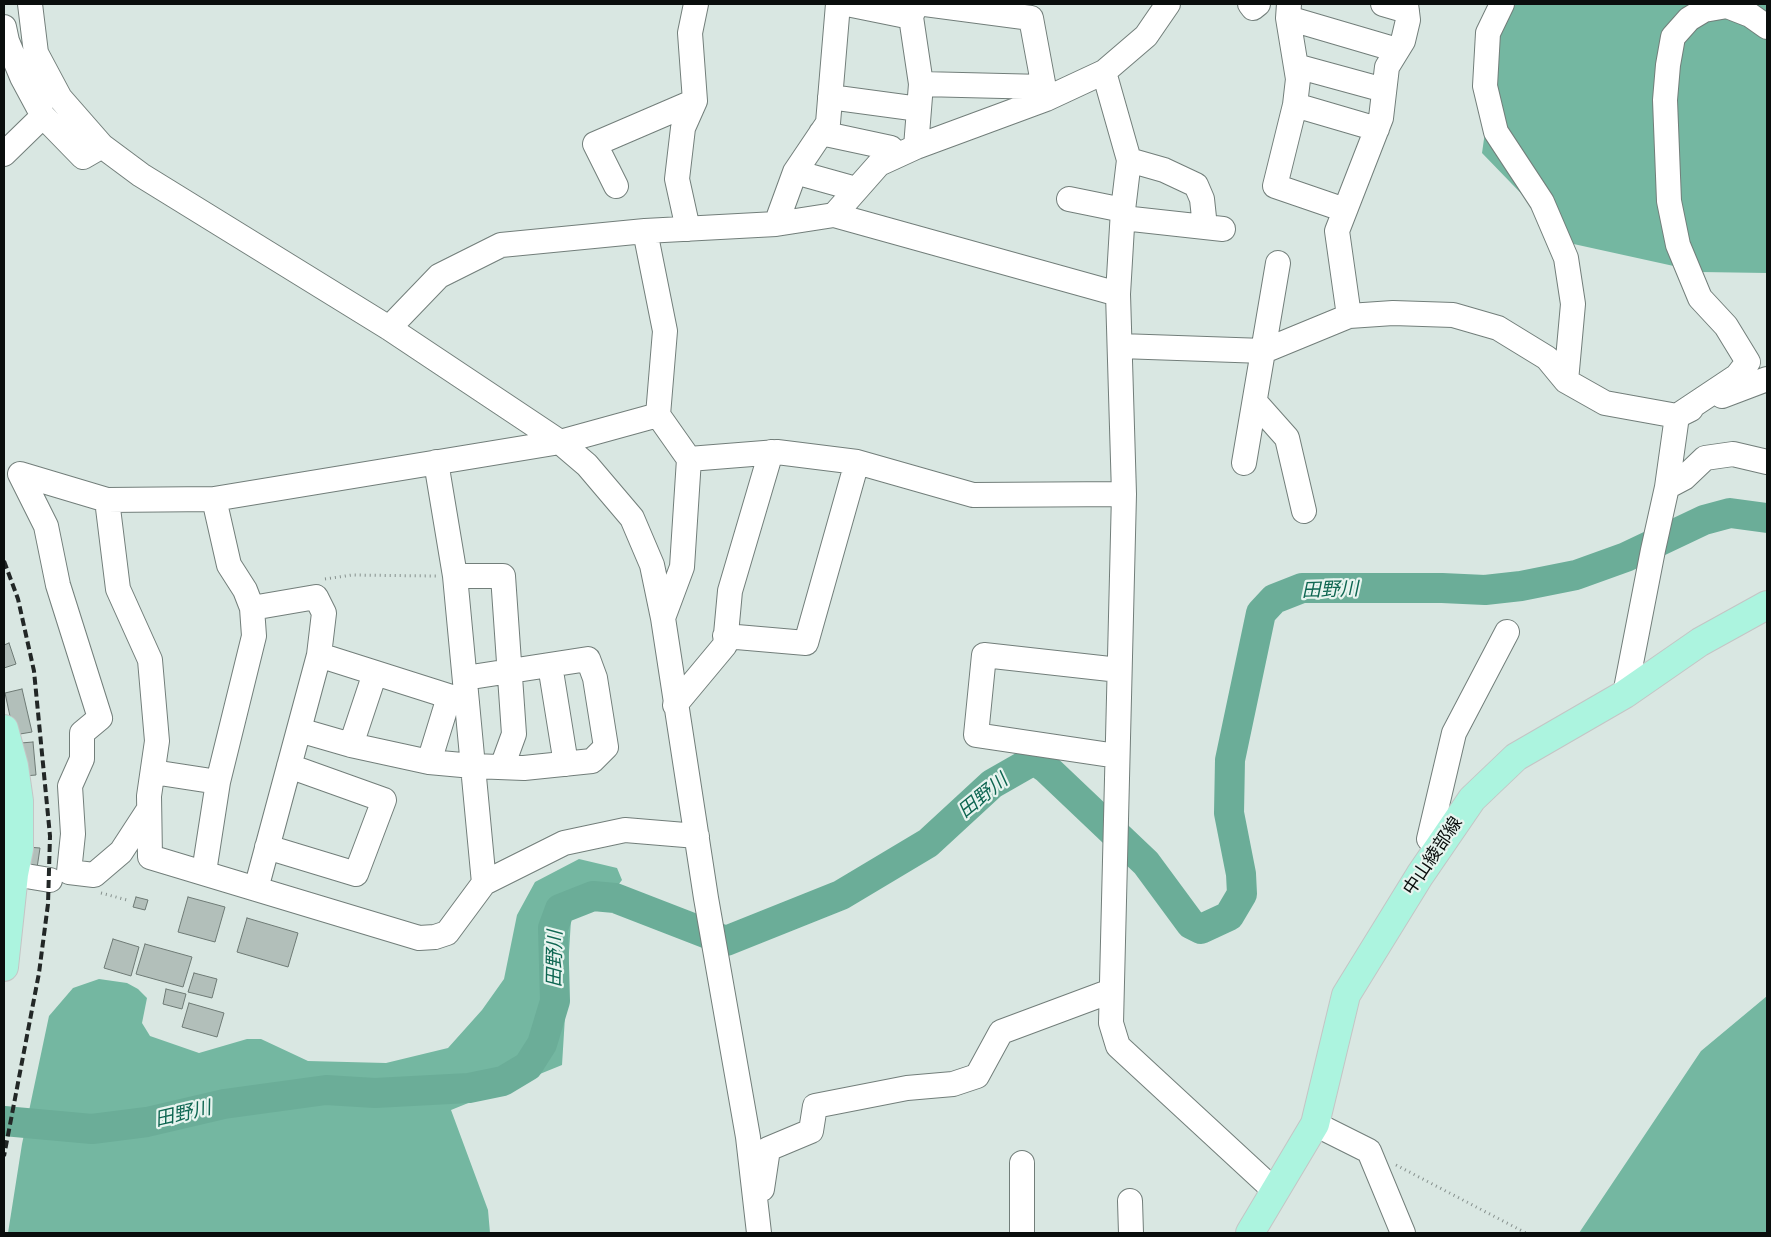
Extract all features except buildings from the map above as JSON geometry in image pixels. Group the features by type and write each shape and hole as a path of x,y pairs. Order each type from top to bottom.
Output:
{"main road":[{"name":"中山綾部線","path":"1250,1233 1315,1124 1346,995 1440,845 1472,800 1516,757 1625,694 1700,642 1767,605"},
{"path":"4,729 14,766 19,801 19,849 14,874 4,967"}],"street":[{"path":"30,4 36,53 60,98 102,146 148,179 390,328 560,442 587,465 632,518 652,565 663,618 675,705 748,1138 758,1222"},
{"path":"688,229 677,179 683,128 695,101 690,34 696,4"},
{"path":"776,224 795,172 828,123 838,4"},
{"path":"847,4 1031,18 1045,93"},
{"path":"834,215 879,164 1045,93 1104,72 1146,36 1168,4"},
{"path":"1250,4 1253,8 1258,4"},
{"path":"1349,316 1337,230 1381,118 1387,67 1403,41 1408,20 1407,7 1383,4"},
{"path":"1502,4 1488,33 1484,86 1496,132 1542,202 1566,258 1573,304 1566,381"},
{"path":"1625,694 1667,487 1676,416 1737,376 1748,362 1726,326 1700,298 1678,245 1669,202 1665,100 1668,65 1673,38 1689,19 1704,10 1726,6 1750,15 1767,27"},
{"path":"907,151 919,109 921,84 917,8"},
{"path":"1345,210 1275,186 1295,105 1298,79 1289,11 1397,50"},
{"path":"4,27 7,41 22,77 43,116 83,157 102,146"},
{"path":"1296,66 1384,90"},
{"path":"1104,72 1129,160 1123,214 1118,294 1124,494 1116,756 1111,1023 1118,1046 1275,1191"},
{"path":"921,84 1045,93"},
{"path":"830,97 919,109"},
{"path":"616,186 595,144 695,101"},
{"path":"1295,105 1377,129"},
{"path":"5,150 43,116"},
{"path":"821,133 907,151"},
{"path":"1069,199 1123,214 1214,228 1196,185 1164,170 1129,160"},
{"path":"795,172 856,189"},
{"path":"390,328 439,276 501,245 644,231 776,224 834,215 1118,294"},
{"path":"644,231 665,331 658,414 689,459 682,567 663,618"},
{"path":"1244,463 1278,264"},
{"path":"1120,346 1264,351 1349,316 1393,313 1453,316 1498,328 1546,358 1566,381 1605,403 1676,416 1737,389 1767,379"},
{"path":"1255,402 1287,438 1304,511"},
{"path":"149,810 121,852 94,875 69,872 73,834 70,786 82,759 82,733 100,718 94,694 58,585 46,526 20,474 107,500 214,499 560,442 658,414"},
{"path":"689,459 771,452 857,462 973,495 1124,494"},
{"path":"675,705 725,645 730,591 771,452"},
{"path":"1667,487 1684,478 1706,458 1733,454 1767,462"},
{"path":"429,762 458,699 465,678 455,576 436,462"},
{"path":"725,636 806,643 857,462"},
{"path":"204,872 218,782 254,636 252,608 245,590 229,564 214,499"},
{"path":"107,500 118,589 150,660 157,741 149,810 150,857 419,938 435,937 447,933 484,883 564,843 625,830 697,836"},
{"path":"455,576 503,576 508,672 514,734 502,767"},
{"path":"252,608 316,597 324,613 319,655 256,890"},
{"path":"1440,845 1429,840 1454,733 1507,632"},
{"path":"319,655 458,699"},
{"path":"1116,756 976,735 984,655 1119,670"},
{"path":"299,730 351,745 429,762 473,766 524,768 592,761 606,747 595,678 588,659 465,678"},
{"path":"550,665 566,764"},
{"path":"351,745 375,673"},
{"path":"458,699 473,766 484,883"},
{"path":"267,847 356,874 384,800 289,766"},
{"path":"153,772 218,782"},
{"path":"14,874 50,880"},
{"path":"758,1222 768,1149 811,1131 815,1106 907,1088 954,1084 977,1076 1001,1032 1111,990"},
{"path":"1315,1124 1369,1151 1403,1233"},
{"path":"1022,1163 1022,1233"},
{"path":"1130,1201 1131,1233"}],"path":[{"path":"323,579 352,575 455,576"},
{"path":"1369,1151 1526,1233"}],"green space":[{"path":"1516,4 1767,4 1767,273 1701,272 1569,243 1482,153 1500,27"},
{"path":"579,859 617,868 622,880 615,889 578,890 571,920 562,1065 451,1110 488,1210 490,1233 8,1233 22,1144 49,1016 73,988 99,979 127,983 138,989 147,998 142,1023 150,1036 199,1053 247,1039 261,1039 308,1061 386,1063 448,1048 482,1010 504,979 517,915 535,882"},
{"path":"1767,996 1767,1233 1579,1233 1701,1051"}],"waterway":[{"name":"田野川","path":"4,1121 92,1129 147,1122 224,1104 326,1090 375,1093 469,1088 503,1081 528,1066 542,1044 555,1001 553,928 560,909 593,896 615,898 726,941 841,895 928,843 992,784 1034,760 1047,769 1146,863 1191,924 1201,929 1229,916 1242,894 1241,874 1229,813 1230,760 1261,613 1274,599 1302,588 1442,588 1485,590 1521,586 1576,575 1626,557 1704,520 1730,513 1767,518"}],"railway":[{"path":"4,561 18,599 34,671 50,836 48,904 39,973 4,1156"}]}
